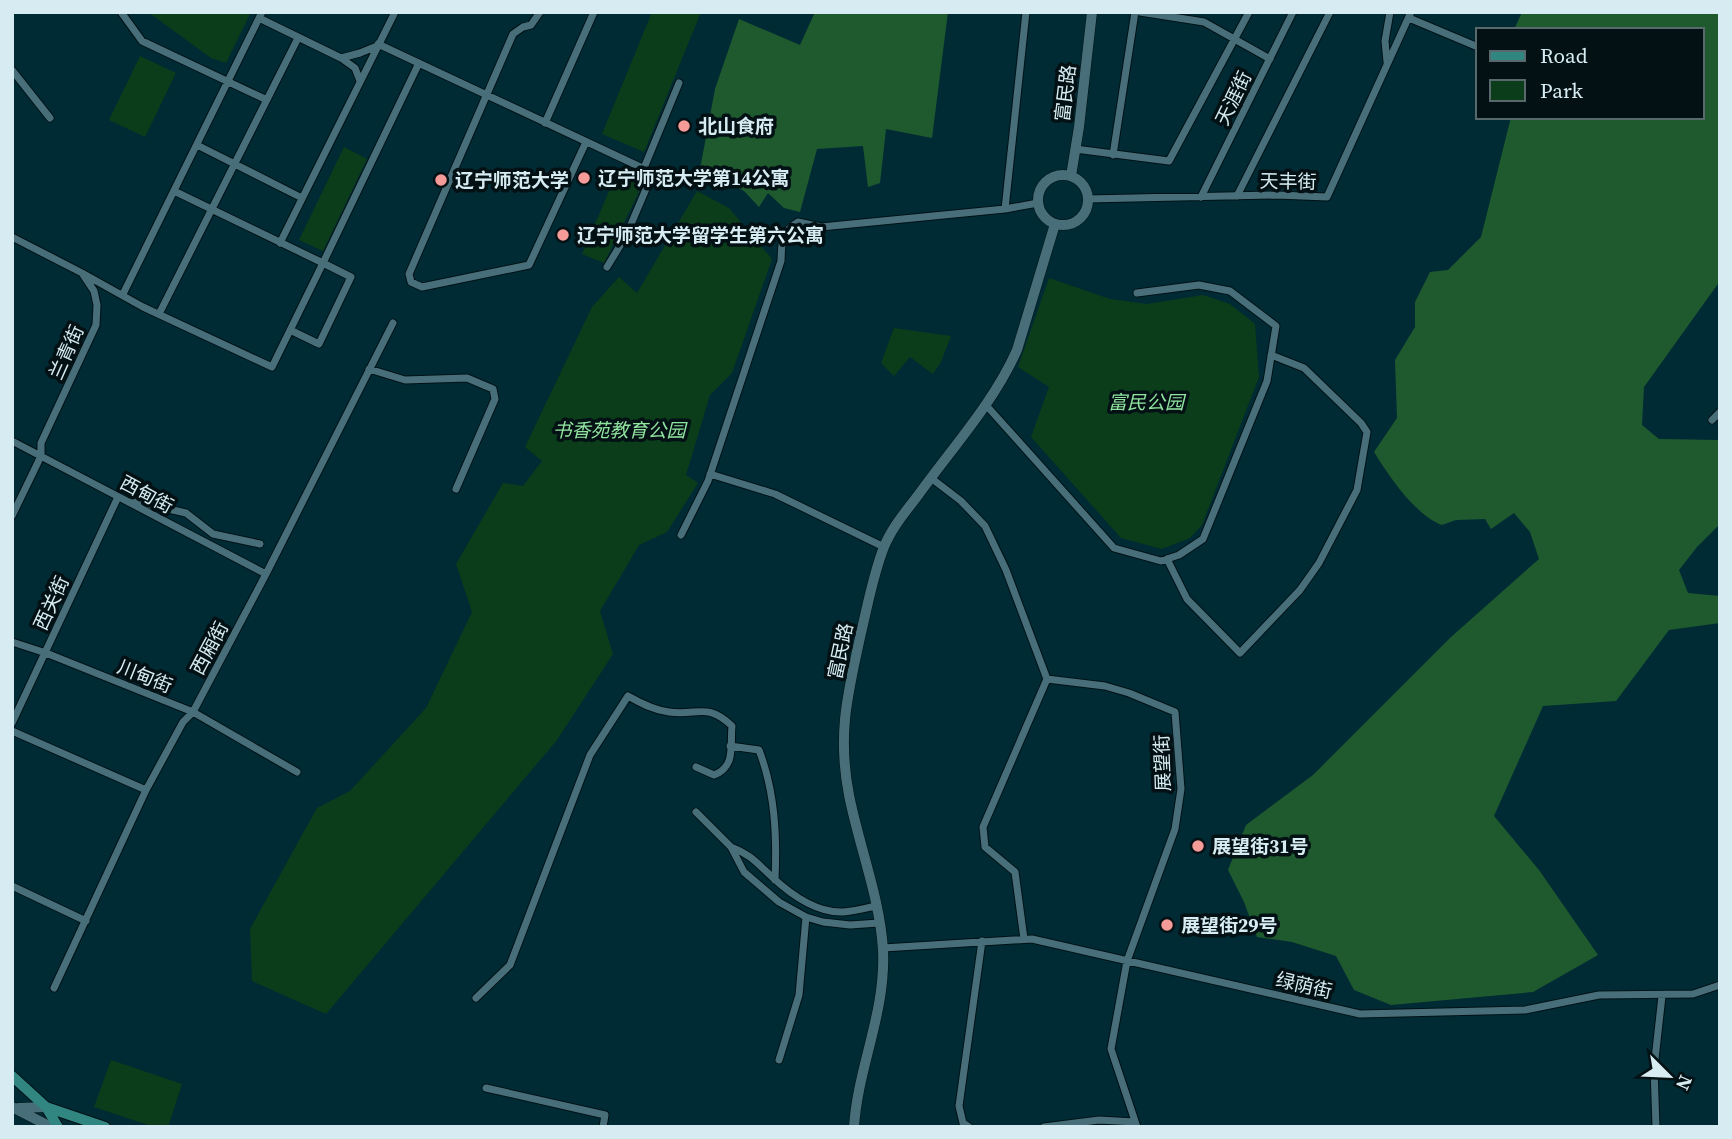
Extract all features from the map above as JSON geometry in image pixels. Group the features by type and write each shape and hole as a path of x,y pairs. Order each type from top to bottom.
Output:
{"main road":[{"path":"12,1076 46,1107 58,1127"},
{"path":"46,1107 105,1127"}],"street":[{"path":"121,12 142,41 267,100"},
{"path":"280,243 395,12"},
{"path":"540,12 531,25 513,34 410,275 411,282 422,287 529,265 586,142"},
{"path":"545,123 594,12"},
{"path":"1005,209 1026,12"},
{"name":"富民路","path":"1071,176 1092,12"},
{"path":"1113,155 1135,12"},
{"path":"1140,12 1175,15 1204,22 1270,59"},
{"path":"1204,12 1204,22"},
{"path":"1075,149 1168,162 1249,12"},
{"name":"天涯街","path":"1201,197 1293,12"},
{"path":"1237,196 1330,12"},
{"path":"1387,66 1385,41 1390,12"},
{"path":"123,294 261,15 298,38 341,58 355,68 360,81"},
{"path":"1410,15 1476,46"},
{"name":"天丰街","path":"1087,199 1277,195 1327,197 1410,15"},
{"path":"159,314 298,38"},
{"path":"341,58 360,54 378,45"},
{"path":"378,45 644,167 652,175 625,236 607,267"},
{"path":"12,237 159,314 272,367 419,63"},
{"path":"12,69 50,118"},
{"path":"644,167 679,83"},
{"path":"197,145 302,198"},
{"path":"1059,176 1071,176 1081,184 1087,199 1083,214 1071,224 1055,224 1044,216 1038,196 1046,183 1059,176"},
{"path":"174,191 351,277 319,344 290,330"},
{"path":"681,535 710,474 781,261 782,239 786,229 798,222 821,227 1005,209 1038,203"},
{"name":"富民路","path":"854,1127 861,1083 880,1005 883,948 876,906 850,797 843,736 844,712 873,578 892,532 1002,380 1017,350 1055,224"},
{"name":"兰青街","path":"12,516 40,456 41,443 96,325 97,304 94,291 82,273"},
{"path":"985,404 1114,548 1161,561 1179,555 1203,539 1267,381 1276,326 1230,291 1199,285 1137,293"},
{"name":"西厢街","path":"54,988 146,790 183,722 193,712 266,574 393,323"},
{"path":"1167,559 1187,599 1240,653 1300,590 1320,563 1357,490 1367,432 1361,422 1304,368 1271,355"},
{"path":"369,369 405,380 467,378 493,389 495,398 456,489"},
{"path":"1712,420 1720,412"},
{"name":"西甸街","path":"12,442 266,574"},
{"path":"710,474 775,494 884,547"},
{"path":"931,478 961,501 985,526 1006,570 1047,679 983,827 985,847 1015,872 1024,939"},
{"path":"120,498 186,513 213,534 260,544"},
{"name":"西关街","path":"12,723 120,498"},
{"name":"川甸街","path":"12,642 46,652 193,712 296,772"},
{"name":"展望街","path":"1047,679 1105,686 1129,692 1175,712 1181,789 1175,830 1127,961 1111,1049 1136,1124"},
{"path":"476,998 510,965 590,755 628,696 647,707 671,712 709,711 722,716 732,726 729,764 723,771 714,775 695,767"},
{"path":"12,731 146,790"},
{"path":"730,746 759,750 769,774 776,838 775,880"},
{"path":"696,812 731,847 744,872 779,902 806,918 850,925 879,922"},
{"path":"731,847 747,853 787,891 825,910 844,912 876,906"},
{"path":"12,886 86,921"},
{"path":"779,1060 799,995 806,918"},
{"name":"绿荫街","path":"883,948 1032,939 1360,1014 1525,1010 1598,995 1693,994 1720,985"},
{"path":"969,1127 963,1123 959,1106 982,941"},
{"path":"1657,1127 1654,1068 1662,996"},
{"path":"486,1088 605,1115 603,1127"},
{"path":"13,1109 46,1107"},
{"path":"13,1109 51,1127"},
{"path":"1044,1127 1098,1120 1136,1124"}],"green space":[{"path":"148,12 251,12 226,63 211,58"},
{"path":"652,12 701,12 644,152 602,134"},
{"path":"815,12 948,12 932,138 886,129 880,183 868,187 863,146 817,149 800,212 784,208 768,193 759,207 744,191 700,169 715,89 739,19 800,45"},
{"path":"1522,12 1720,12 1720,281 1644,387 1642,425 1659,439 1720,440 1720,524 1679,570 1688,593 1720,596 1720,623 1669,630 1616,701 1543,706 1494,816 1539,870 1598,955 1533,992 1391,1005 1354,990 1336,956 1292,942 1257,937 1228,870 1246,825 1313,775 1451,637 1539,559 1530,532 1514,513 1491,529 1485,519 1456,520 1442,525 1432,520 1404,494 1374,452 1397,418 1395,360 1415,327 1415,302 1430,272 1448,270 1481,237 1510,119 1704,119 1704,28 1515,28"},
{"path":"140,56 176,73 145,137 109,120"},
{"path":"344,147 367,159 323,251 299,240"},
{"path":"619,168 642,178 640,190 604,263 582,254"},
{"name":"书香苑教育公园","path":"697,191 729,208 772,259 732,373 710,395 686,475 698,483 667,532 639,545 600,611 613,654 557,740 326,1014 252,981 250,929 317,808 350,791 426,708 472,612 456,564 503,483 523,486 542,461 525,447 592,307 619,277 637,293"},
{"name":"富民公园","path":"1049,278 1110,299 1147,304 1203,295 1230,304 1255,324 1259,377 1202,525 1190,538 1162,549 1121,538 1031,437 1049,387 1018,367"},
{"path":"894,328 951,336 933,374 910,357 894,376 881,363"},
{"path":"111,1060 182,1084 168,1127 154,1127 94,1107"}],"place":[{"name":"北山食府","path":"684,126"},
{"name":"辽宁师范大学第14公寓","path":"584,178"},
{"name":"辽宁师范大学","path":"441,180"},
{"name":"辽宁师范大学留学生第六公寓","path":"563,235"},
{"name":"展望街31号","path":"1198,846"},
{"name":"展望街29号","path":"1167,925"}]}
